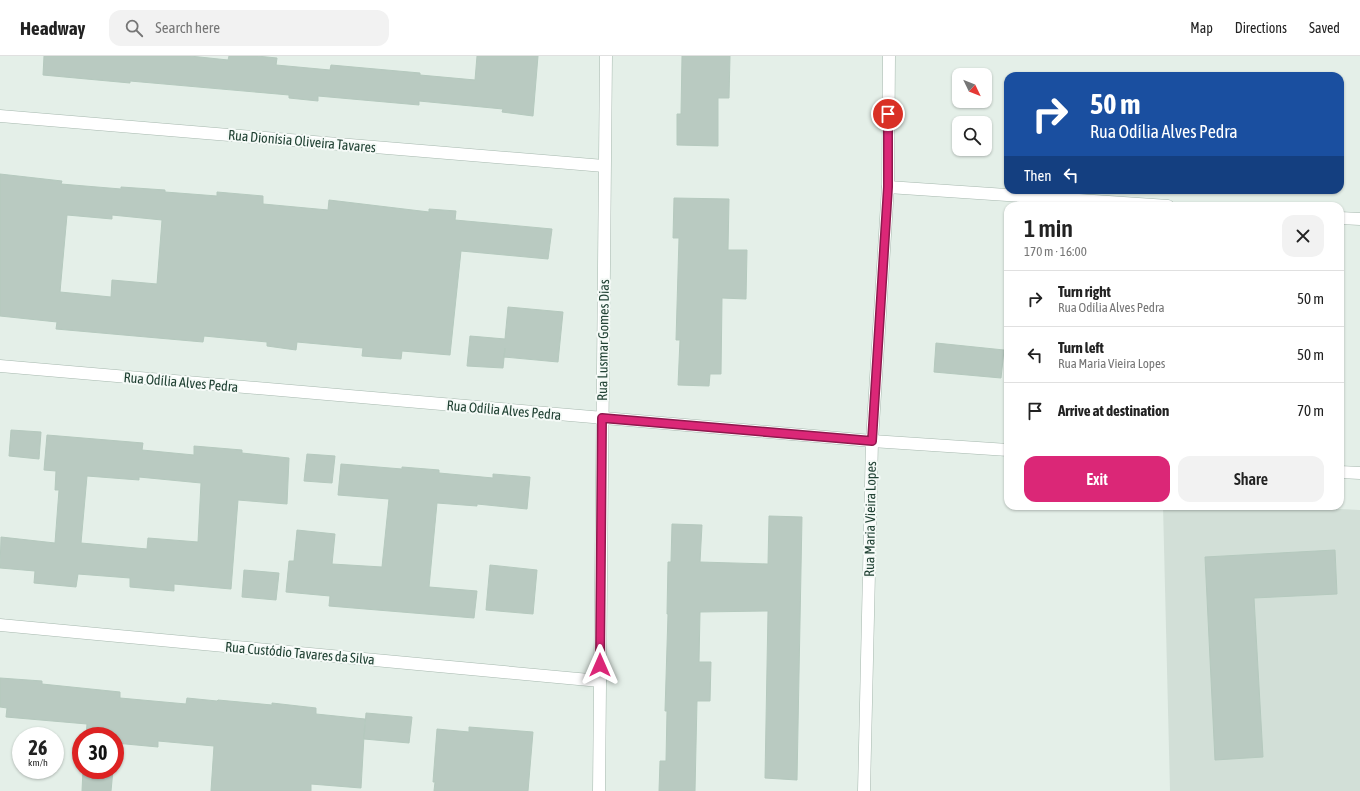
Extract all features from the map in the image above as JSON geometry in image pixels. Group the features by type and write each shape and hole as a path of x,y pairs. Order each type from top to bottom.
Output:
{"street":[{"name":"Rua Lusmar Gomes Dias","path":"599,791 606,56"},
{"name":"Rua Maria Vieira Lopes","path":"864,791 872,441 888,187 889,56"},
{"name":"Rua Dionísia Oliveira Tavares","path":"0,116 604,166"},
{"path":"888,187 1109,202"},
{"path":"1344,218 1360,219"},
{"name":"Rua Odília Alves Pedra","path":"0,366 872,441 1004,450"},
{"path":"1344,472 1360,473"},
{"name":"Rua Custódio Tavares da Silva","path":"0,625 600,681"}],"shaded area":[{"path":"1163,510 1360,510 1360,791 1170,791"}],"building":[{"path":"44,56 190,56 228,60 229,56 257,56 277,58 276,65 330,70 331,65 420,73 420,75 475,80 477,56 538,56 533,116 502,112 503,109 419,101 419,105 318,96 318,101 289,98 289,95 43,75"},
{"path":"682,56 730,56 729,98 718,98 718,146 677,145 677,114 681,114"},
{"path":"0,174 62,181 61,184 121,189 121,187 165,190 165,192 217,196 217,192 263,196 263,204 328,210 329,200 429,212 429,209 456,211 455,220 552,229 548,259 461,251 450,355 402,351 401,359 362,356 363,348 297,342 296,350 267,346 267,342 204,336 203,342 56,329 57,322 0,316","holes":["67,215 112,219 112,215 162,220 157,284 112,280 111,297 60,292"]},
{"path":"674,198 729,199 728,250 747,250 746,299 722,298 721,374 710,374 709,386 678,385 680,340 676,340 679,238 673,238"},
{"path":"508,307 563,312 558,362 504,357 503,368 467,366 470,336 505,339"},
{"path":"936,343 1004,350 1001,378 934,372"},
{"path":"11,430 41,432 39,459 9,456"},
{"path":"47,435 143,443 142,450 194,455 194,446 242,450 242,453 289,458 287,504 238,500 231,589 174,584 174,591 130,587 130,578 78,574 76,587 34,583 35,571 0,568 1,537 55,543 59,490 55,490 56,471 44,470","holes":["87,476 139,480 139,477 201,483 198,542 148,538 147,549 81,543"]},
{"path":"307,454 335,456 332,483 304,481"},
{"path":"341,464 402,469 402,467 439,470 439,473 493,478 493,474 530,477 527,509 477,504 477,506 437,503 429,587 477,591 474,618 329,606 330,596 286,592 289,561 294,561 297,530 335,534 332,564 382,567 389,499 338,495"},
{"path":"769,516 802,517 797,780 765,778 768,611 700,612 699,662 711,662 710,701 697,701 695,791 659,791 660,761 666,761 667,711 665,711 668,562 671,562 672,524 702,525 700,562 768,564"},
{"path":"1335,550 1337,594 1254,598 1263,757 1215,760 1205,557"},
{"path":"490,565 537,570 533,614 486,610"},
{"path":"244,570 279,573 276,600 242,597"},
{"path":"0,678 42,681 42,684 120,692 120,698 186,704 187,698 272,705 272,703 316,708 316,714 365,719 361,788 311,784 311,791 211,791 214,746 158,741 158,747 124,744 124,727 87,727 87,724 6,717 7,708 0,707"},
{"path":"366,713 412,717 409,743 364,739"},
{"path":"469,727 533,732 528,791 434,791 435,782 433,782 437,729 469,732"},
{"path":"83,779 112,779 111,791 82,791"}],"route":[{"path":"600,665 602,418 872,441 888,187 888,114"}]}
